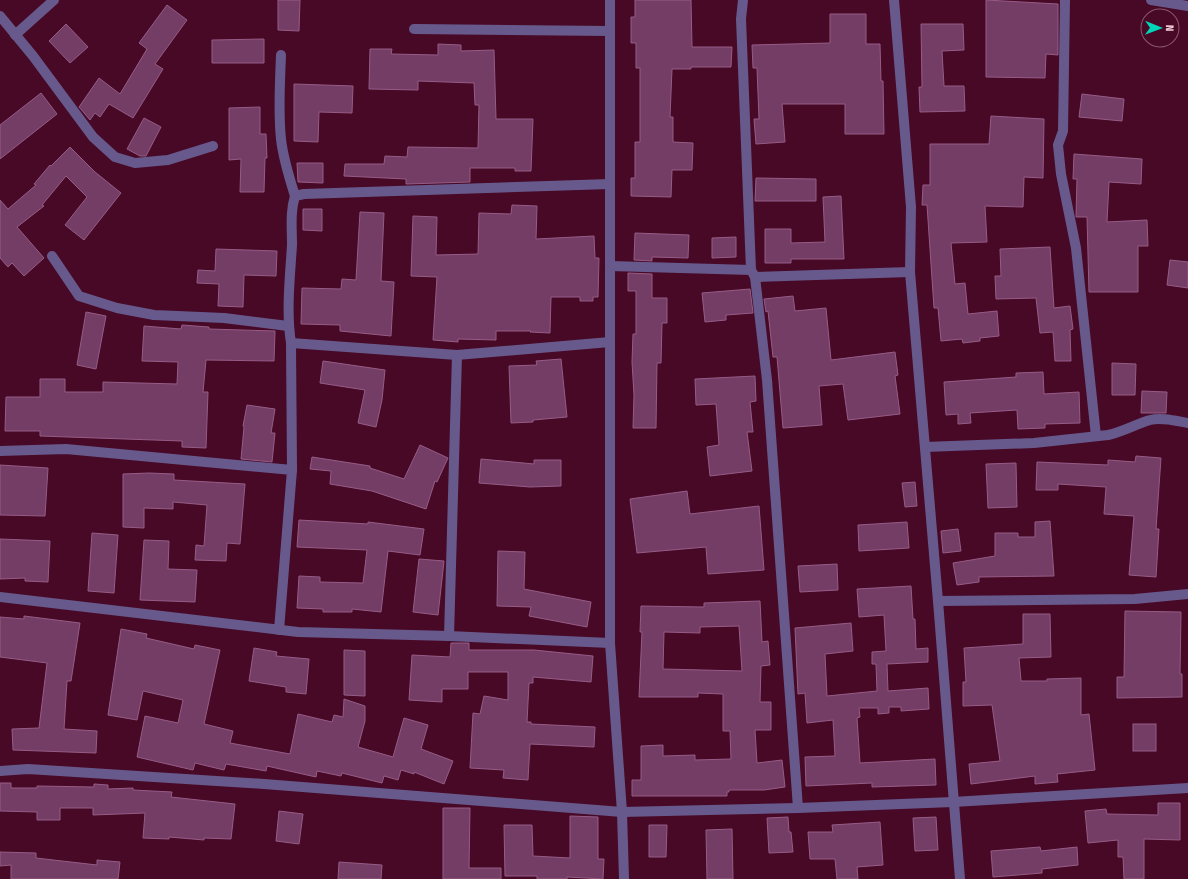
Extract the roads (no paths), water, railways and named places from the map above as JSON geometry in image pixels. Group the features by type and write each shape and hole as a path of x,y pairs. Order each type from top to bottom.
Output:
{"street":[{"path":"15,35 54,0"},
{"path":"610,0 610,643 622,812 624,879"},
{"path":"743,0 741,19 753,273 767,380 798,808"},
{"path":"894,0 911,207 910,272 960,879"},
{"path":"1065,0 1063,131 1058,145 1061,174 1076,248 1096,436"},
{"path":"1151,0 1188,6"},
{"path":"0,16 93,137 115,157 135,163 168,160 213,146"},
{"path":"414,29 610,31"},
{"path":"279,630 292,470 292,343 288,326 292,235 291,209 295,196 285,162 281,139 281,55"},
{"path":"295,196 304,194 610,184"},
{"path":"52,256 79,296 117,308 154,315 224,318 288,326"},
{"path":"610,266 753,273 910,272"},
{"path":"292,343 457,355 610,342"},
{"path":"449,636 457,355"},
{"path":"925,447 1034,443 1096,436 1119,433 1151,420 1162,419 1188,423"},
{"path":"0,451 66,449 292,470"},
{"path":"938,601 1135,599 1188,594"},
{"path":"0,597 279,630 610,643"},
{"path":"0,771 28,769 264,784 622,812 798,808 953,802 1188,788"}]}
